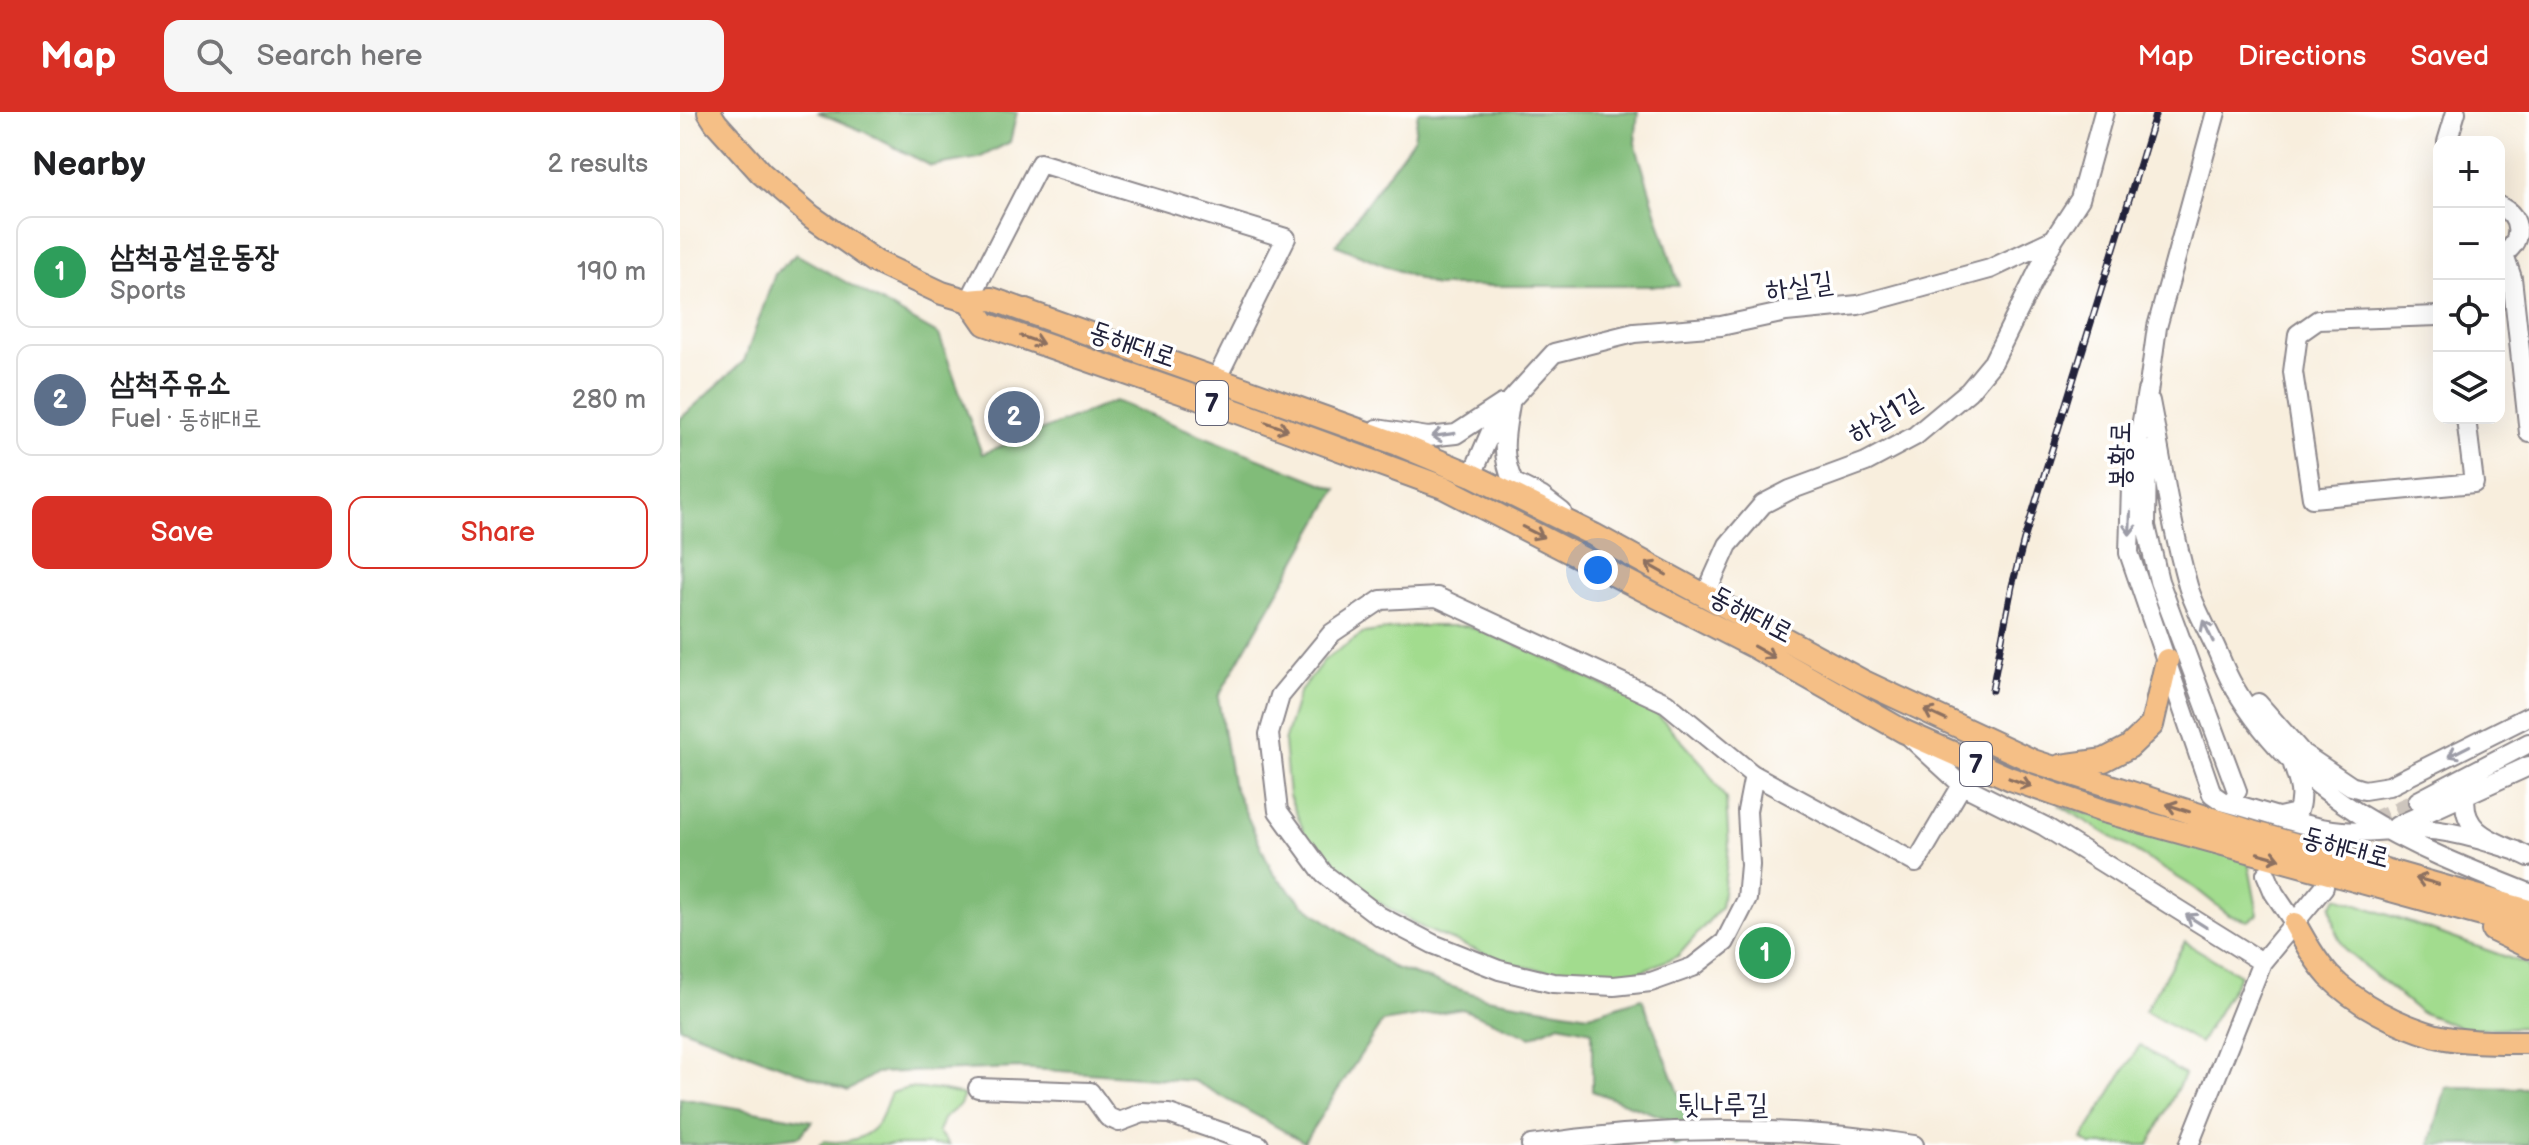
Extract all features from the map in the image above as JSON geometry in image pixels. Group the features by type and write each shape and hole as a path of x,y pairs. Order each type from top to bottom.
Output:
{"main road":[{"name":"동해대로","path":"709,112 761,173 812,217 876,262 942,293 969,301 992,299 1398,444 1472,475 1594,535 1862,681 2033,761 2252,832 2529,911"},
{"name":"동해대로","path":"969,301 985,324 1252,417 1463,497 1753,646 1903,731 2011,779 2103,811 2529,928"},
{"path":"1463,497 1472,475"},
{"path":"2053,767 2104,760 2129,747 2145,733 2152,725 2167,660"},
{"path":"2415,896 2529,947"},
{"path":"2295,924 2330,977 2380,1013 2437,1036 2462,1040 2529,1040"}],"street":[{"path":"2054,239 2080,199 2104,112"},
{"name":"봉황로","path":"2216,112 2157,327 2147,391 2146,526 2159,581 2237,791"},
{"path":"2449,136 2456,112"},
{"path":"969,301 1040,163 1286,238 1216,380"},
{"path":"2503,208 2523,226 2515,242 2505,252"},
{"name":"하실길","path":"1472,475 1499,413 1554,353 1634,333 1721,326 1786,312 1858,305 1990,269 2054,239"},
{"name":"하실1길","path":"1705,596 1728,545 1763,504 1790,490 1866,462 1915,436 1969,391 1993,362 2054,239"},
{"path":"2505,262 2512,278 2506,308 2529,433"},
{"path":"2433,316 2318,320 2298,334 2293,372 2312,498 2474,483 2467,424"},
{"path":"2147,391 2131,486 2129,553 2212,794 2222,801 2318,829 2346,832 2410,828 2436,831 2475,838 2523,854"},
{"path":"2147,391 2188,588 2233,685 2267,734 2321,788 2387,831 2430,853 2529,893"},
{"path":"1291,407 1328,412 1374,429 1428,437 1456,434 1511,399"},
{"path":"1511,399 1504,439 1505,464 1513,482 1541,496 1594,535"},
{"path":"1754,775 1747,811 1750,865 1747,899 1725,942 1693,967 1651,982 1614,986 1553,983 1499,970 1433,944 1379,916 1324,874 1278,811 1269,734 1280,696 1332,633 1381,600 1437,597 1666,703 1754,775 1916,863 1962,785"},
{"path":"2224,664 2302,753 2351,786 2364,790 2389,786 2529,716"},
{"path":"1903,731 1962,785 2044,826 2262,962"},
{"path":"2418,801 2529,743"},
{"path":"2279,817 2297,813 2301,804 2301,789 2293,763"},
{"path":"2387,831 2529,766"},
{"path":"2466,794 2465,811 2472,826 2523,854"},
{"path":"2266,874 2274,893 2295,924"},
{"path":"2189,1145 2262,962 2324,887"},
{"path":"978,1088 1090,1092 1108,1117 1119,1122 1143,1113 1169,1114 1259,1145"},
{"name":"뒷나루길","path":"1531,1145 1574,1138 1849,1135 1914,1145"}],"green space":[{"path":"817,112 1017,112 1010,142 979,158 931,166 865,132"},
{"path":"1418,112 1638,112 1635,143 1679,286 1435,286 1336,245 1414,138"},
{"path":"796,254 939,335 982,454 1115,401 1337,489 1218,697 1232,783 1273,873 1304,905 1392,967 1486,998 1589,1015 1642,998 1690,1121 1680,1145 1673,1145 1668,1119 1592,1091 1592,1031 1559,1024 1531,1037 1462,1009 1382,1022 1304,1142 1194,1081 1019,1068 876,1073 848,1091 680,1027 680,419 744,361 775,274"},
{"path":"1415,626 1468,626 1527,649 1653,709 1701,762 1726,799 1729,847 1721,907 1678,956 1622,979 1582,977 1509,964 1425,929 1354,888 1310,846 1289,796 1284,742 1299,693 1324,660 1364,633"},
{"path":"2059,805 2248,861 2258,915 2248,921 2229,915 2195,888"},
{"path":"2338,897 2529,965 2529,1027 2465,1029 2420,1012 2346,951 2336,932 2331,906"},
{"path":"2185,942 2240,975 2200,1043 2145,1011"},
{"path":"2140,1045 2184,1075 2149,1145 2091,1145 2082,1139"},
{"path":"2446,1087 2529,1088 2529,1145 2430,1145"},
{"path":"908,1088 964,1095 960,1105 943,1119 938,1132 949,1145 819,1145 824,1141 854,1140 867,1133 880,1120 891,1093"},
{"path":"680,1098 812,1121 800,1136 731,1145 680,1145"}],"tunnel":[{"path":"2340,867 2379,818 2418,801"}],"railway":[{"path":"1992,690 2024,540 2156,112"}],"place":[{"name":"삼척주유소","path":"1014,417"},
{"name":"삼척공설운동장","path":"1765,953"}]}
